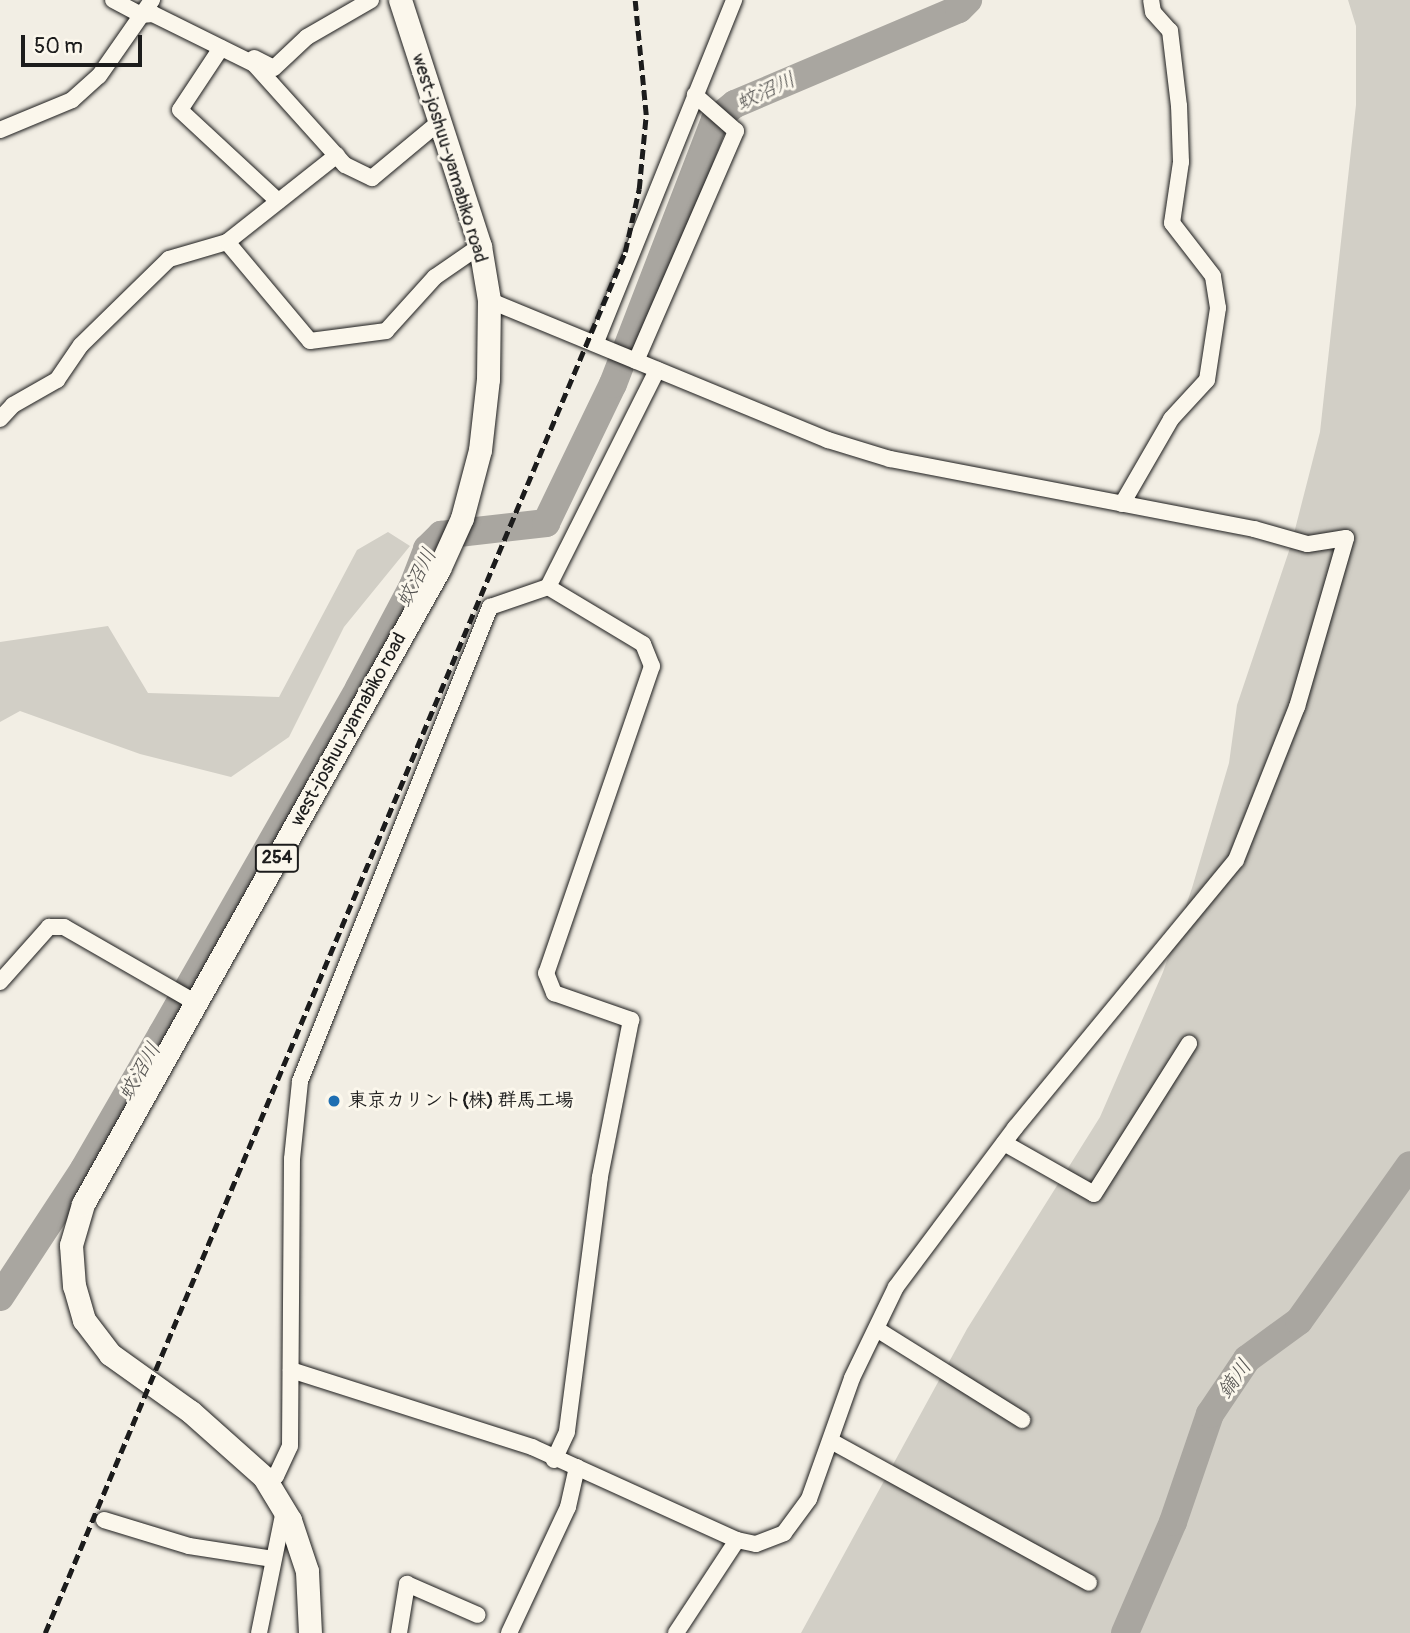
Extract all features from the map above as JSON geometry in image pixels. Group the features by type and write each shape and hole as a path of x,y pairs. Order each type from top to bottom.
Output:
{"highway":[{"name":"west-joshuu-yamabiko road","path":"312,1632 307,1570 284,1510 264,1478 191,1412 110,1354 84,1320 74,1286 71,1245 83,1204 186,998 439,569 462,517 480,450 488,379 489,300 480,246 437,124 400,0"}],"street":[{"path":"113,0 141,15 153,14 249,62 345,165 372,178 437,124"},
{"path":"0,130 72,100 99,76 152,0"},
{"path":"249,62 256,57 274,68 307,37 371,0"},
{"path":"596,342 700,99 734,0"},
{"path":"1122,504 1171,419 1207,380 1218,309 1213,276 1172,223 1181,162 1179,106 1170,32 1153,12 1152,0"},
{"path":"221,48 180,110 278,201"},
{"path":"636,361 736,131 700,99"},
{"path":"0,419 13,405 57,380 81,345 169,259 227,242 337,155"},
{"path":"227,242 310,341 386,331 435,277 480,246"},
{"path":"291,1370 533,1447 554,1460 577,1467 737,1540 762,1543 794,1523 833,1442 852,1378 878,1330 896,1287 1004,1143 1236,860 1297,707 1346,538 1307,544 1254,528 890,459 828,440 489,300"},
{"path":"264,1478 276,1476 290,1446 292,1159 300,1081 490,607 548,587 657,370"},
{"path":"548,587 643,644 652,666 545,973 554,993 631,1020 600,1177 567,1432 554,1460"},
{"path":"0,982 49,928 64,927 186,998"},
{"path":"1004,1143 1094,1195 1189,1044"},
{"path":"878,1330 1022,1420"},
{"path":"833,1442 1089,1583"},
{"path":"509,1633 568,1507 577,1467"},
{"path":"259,1633 284,1510"},
{"path":"104,1520 189,1546 273,1559"},
{"path":"677,1633 737,1540"},
{"path":"399,1633 407,1584 478,1615"}],"shaded area":[{"path":"1348,0 1410,0 1410,1633 801,1633 967,1329 1100,1117 1163,972 1192,888 1229,763 1237,705 1291,545 1320,432 1356,105 1356,26"},
{"path":"388,532 410,546 344,627 289,737 231,777 140,754 20,711 0,722 0,642 108,626 148,693 279,697 357,550"}],"waterway":[{"name":"蚊沼川","path":"0,1297 84,1169 162,1034 359,688 413,586 427,549 441,535 546,523 613,384 715,120 735,104 959,9 968,0"},
{"name":"鏑川","path":"1125,1633 1173,1522 1210,1414 1247,1359 1299,1321 1410,1165"}],"railway":[{"path":"45,1633 625,252 639,189 646,115 635,0"}],"place":[{"name":"東京カリント(株) 群馬工場","path":"334,1101"}]}
